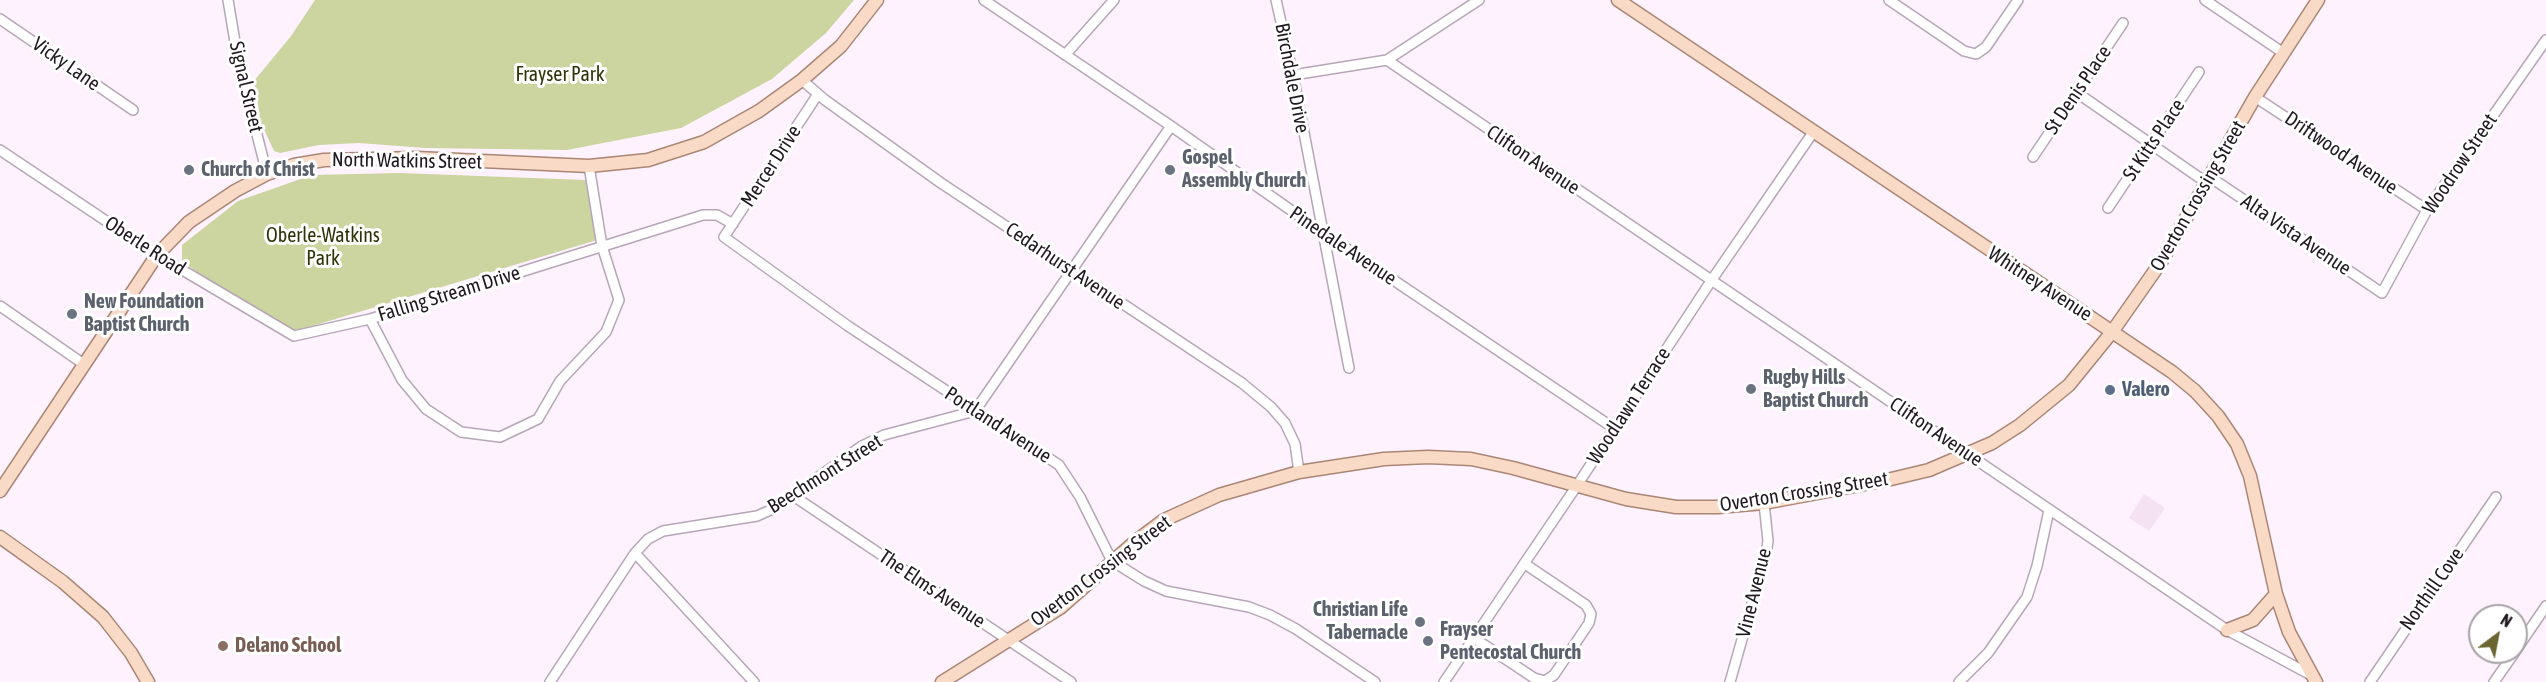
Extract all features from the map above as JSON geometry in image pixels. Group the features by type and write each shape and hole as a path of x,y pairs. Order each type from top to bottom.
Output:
{"main road":[{"name":"North Watkins Street","path":"0,490 157,255 178,231 196,216 235,191 267,174 294,165 324,159 417,158 589,166 648,160 704,142 759,111 802,80 841,46 877,0"},
{"name":"Whitney Avenue","path":"1618,0 2172,372 2195,391 2218,416 2237,444 2250,476 2276,594 2289,632 2314,678"},
{"name":"Overton Crossing Street","path":"942,682 1060,608 1112,561 1164,520 1193,505 1249,485 1299,472 1384,459 1428,457 1471,459 1626,499 1676,507 1718,507 1764,503 1896,478 1929,470 1992,443 2047,404 2076,378 2112,332 2161,262 2255,97 2282,52 2318,0"},
{"path":"0,537 63,582 103,617 148,682"},
{"path":"2227,630 2253,620 2276,594"}],"street":[{"name":"Signal Street","path":"228,0 238,60 267,174"},
{"name":"Pinedale Avenue","path":"984,0 1171,126 1322,232 1615,429"},
{"path":"1065,55 1114,0"},
{"name":"Birchdale Drive","path":"1276,0 1293,75 1349,368"},
{"path":"1293,75 1387,60 1479,0"},
{"path":"1888,0 1964,51 1976,54 1986,47 2018,0"},
{"path":"2205,0 2282,52"},
{"name":"Vicky Lane","path":"0,19 133,110"},
{"name":"St Denis Place","path":"2033,157 2123,23"},
{"name":"Woodrow Street","path":"2382,294 2427,210 2546,40"},
{"name":"Clifton Avenue","path":"1387,60 2227,630 2314,678"},
{"name":"St Kitts Place","path":"2108,208 2199,72"},
{"name":"Cedarhurst Avenue","path":"802,80 932,176 1242,383 1271,407 1285,423 1295,444 1299,472"},
{"name":"Alta Vista Avenue","path":"2076,92 2151,144 2382,294"},
{"name":"Mercer Drive","path":"724,237 818,94"},
{"name":"Driftwood Avenue","path":"2255,97 2427,210"},
{"path":"975,411 1171,126"},
{"name":"Woodlawn Terrace","path":"1444,682 1615,429 1711,281 1814,131"},
{"name":"Oberle Road","path":"0,150 157,255 294,336"},
{"path":"370,319 402,380 426,409 461,432 500,437 538,420 560,381 606,332 619,300 602,246 589,166"},
{"name":"Falling Stream Drive","path":"294,336 370,319 704,215 717,215 733,224"},
{"name":"Portland Avenue","path":"724,237 848,326 1059,465 1080,497 1112,561"},
{"path":"0,306 85,364"},
{"name":"Beechmont Street","path":"550,682 635,553 648,539 663,531 757,516 792,495 862,446 884,435 975,411"},
{"name":"The Elms Avenue","path":"792,495 1071,682"},
{"name":"Northill Cove","path":"2370,682 2382,661 2496,496"},
{"name":"Vine Avenue","path":"1730,682 1766,554 1768,541 1764,503"},
{"path":"1959,682 1988,653 2027,597 2037,566 2049,510"},
{"path":"635,553 754,682"},
{"path":"1112,561 1144,581 1166,591 1249,607 1270,615 1296,629 1375,682"},
{"path":"1474,638 1534,678 1545,681 1554,675 1589,623 1591,614 1586,605 1525,564"},
{"path":"2528,632 2546,606"},
{"path":"2494,682 2506,664"}],"shaded area":[{"path":"2144,494 2165,508 2149,531 2129,518"}],"green space":[{"name":"Frayser Park","path":"315,0 854,0 826,33 772,79 681,128 567,150 425,148 359,143 319,145 280,153 274,151 261,123 254,81 291,36"},
{"name":"Oberle-Watkins Park","path":"400,173 586,180 597,240 296,331 207,279 182,261 182,245 238,201 312,175"}],"place":[{"name":"Church of Christ","path":"189,170"},
{"name":"Gospel Assembly Church","path":"1170,170"},
{"name":"New Foundation Baptist Church","path":"72,314"},
{"name":"Rugby Hills Baptist Church","path":"1751,389"},
{"name":"Valero","path":"2110,390"},
{"name":"Christian Life Tabernacle","path":"1420,622"},
{"name":"Frayser Pentecostal Church","path":"1428,641"},
{"name":"Delano School","path":"223,646"}]}
